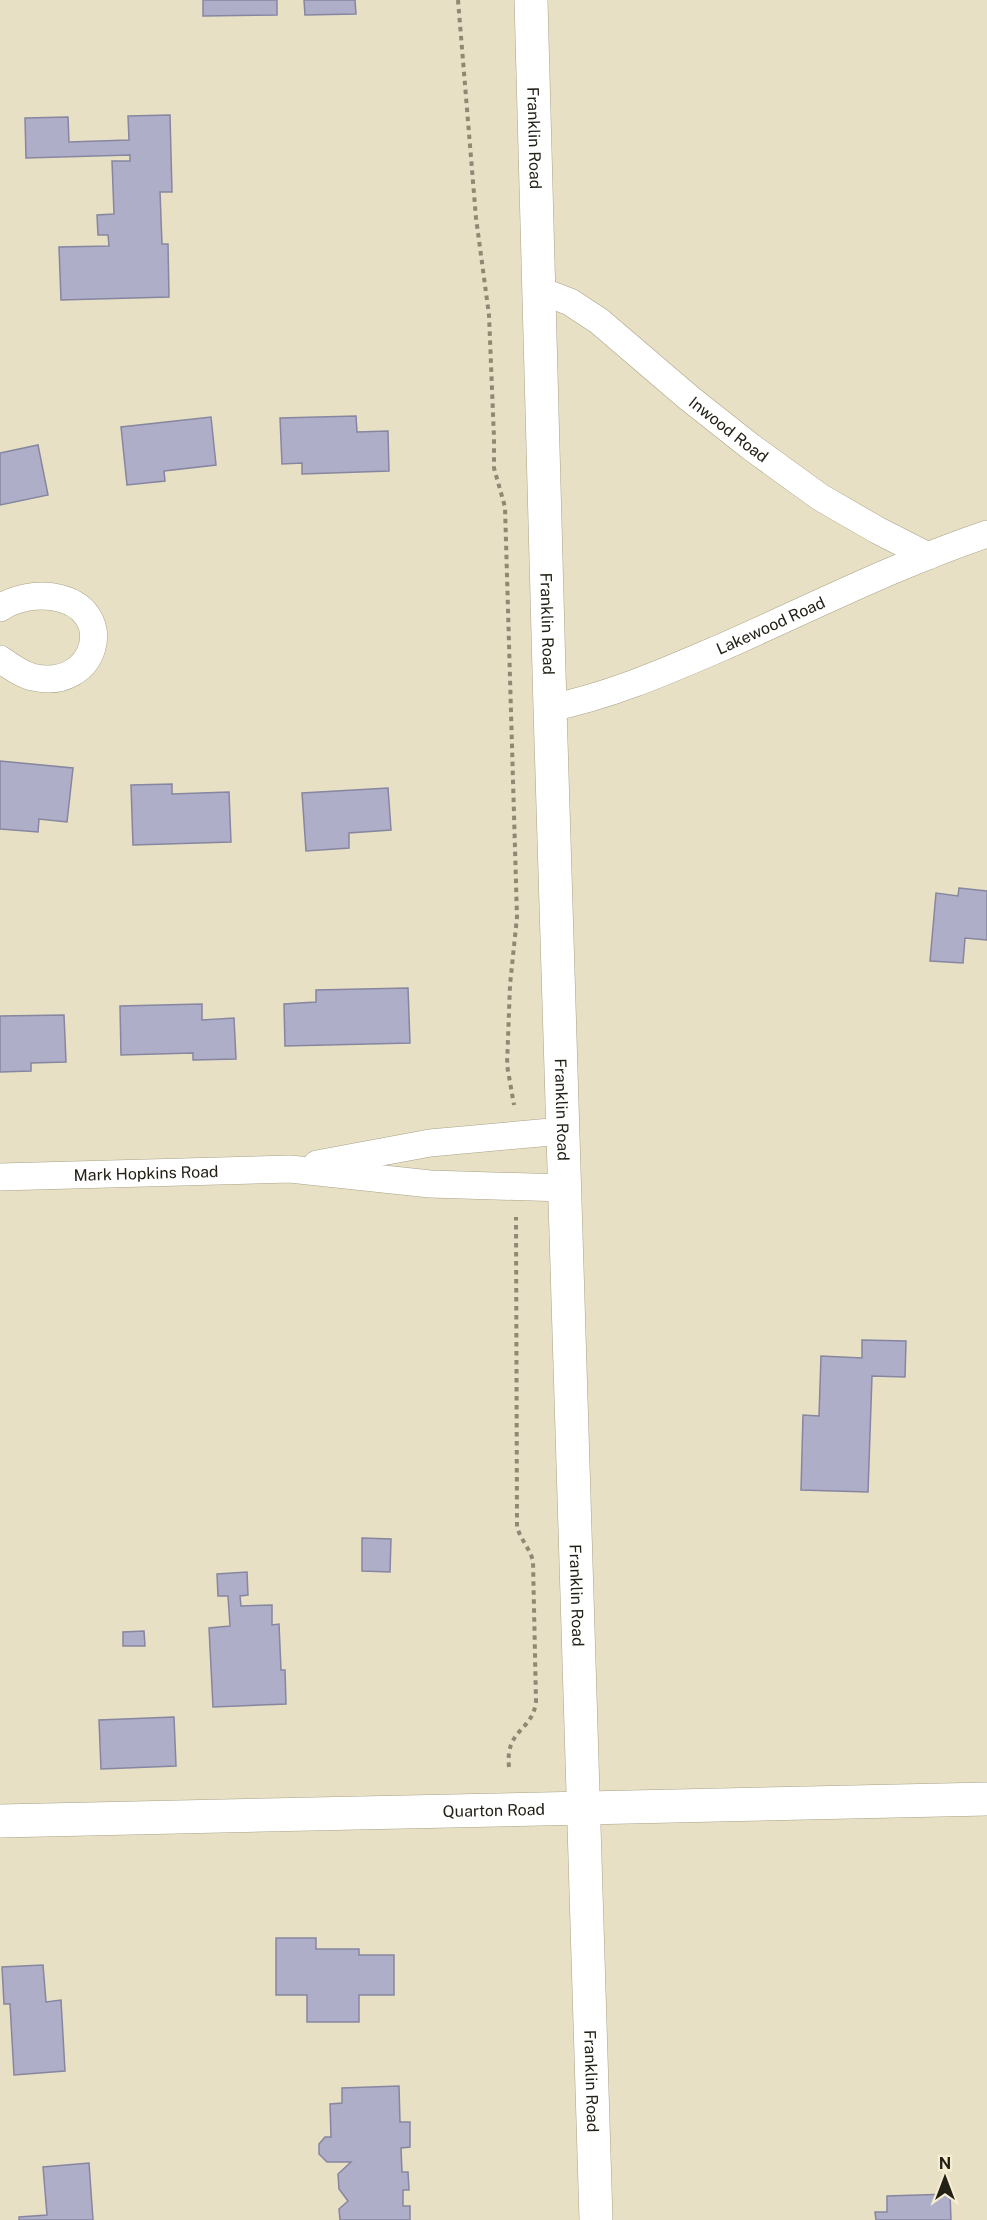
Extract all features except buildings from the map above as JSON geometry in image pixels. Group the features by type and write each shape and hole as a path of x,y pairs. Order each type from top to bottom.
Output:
{"street":[{"name":"Franklin Road","path":"531,0 562,1131 596,2220"},
{"name":"Inwood Road","path":"539,290 570,302 599,321 698,405 820,497 928,556"},
{"name":"Lakewood Road","path":"550,708 588,700 643,681 928,556 987,534"},
{"path":"0,608 27,598 46,596 66,599 88,616 94,643 91,656 84,665 70,675 52,679 31,677 0,659"},
{"name":"Mark Hopkins Road","path":"290,1169 430,1143 562,1131"},
{"name":"Mark Hopkins Road","path":"0,1177 290,1169 430,1184 564,1188"},
{"name":"Quarton Road","path":"0,1821 987,1799"}],"path":[{"path":"458,0 476,218 489,315 494,468 505,507 517,916 510,985 507,1065 515,1108"},
{"path":"509,1767 507,1753 510,1743 532,1716 536,1701 533,1561 531,1553 520,1538 517,1527 516,1217"}]}
